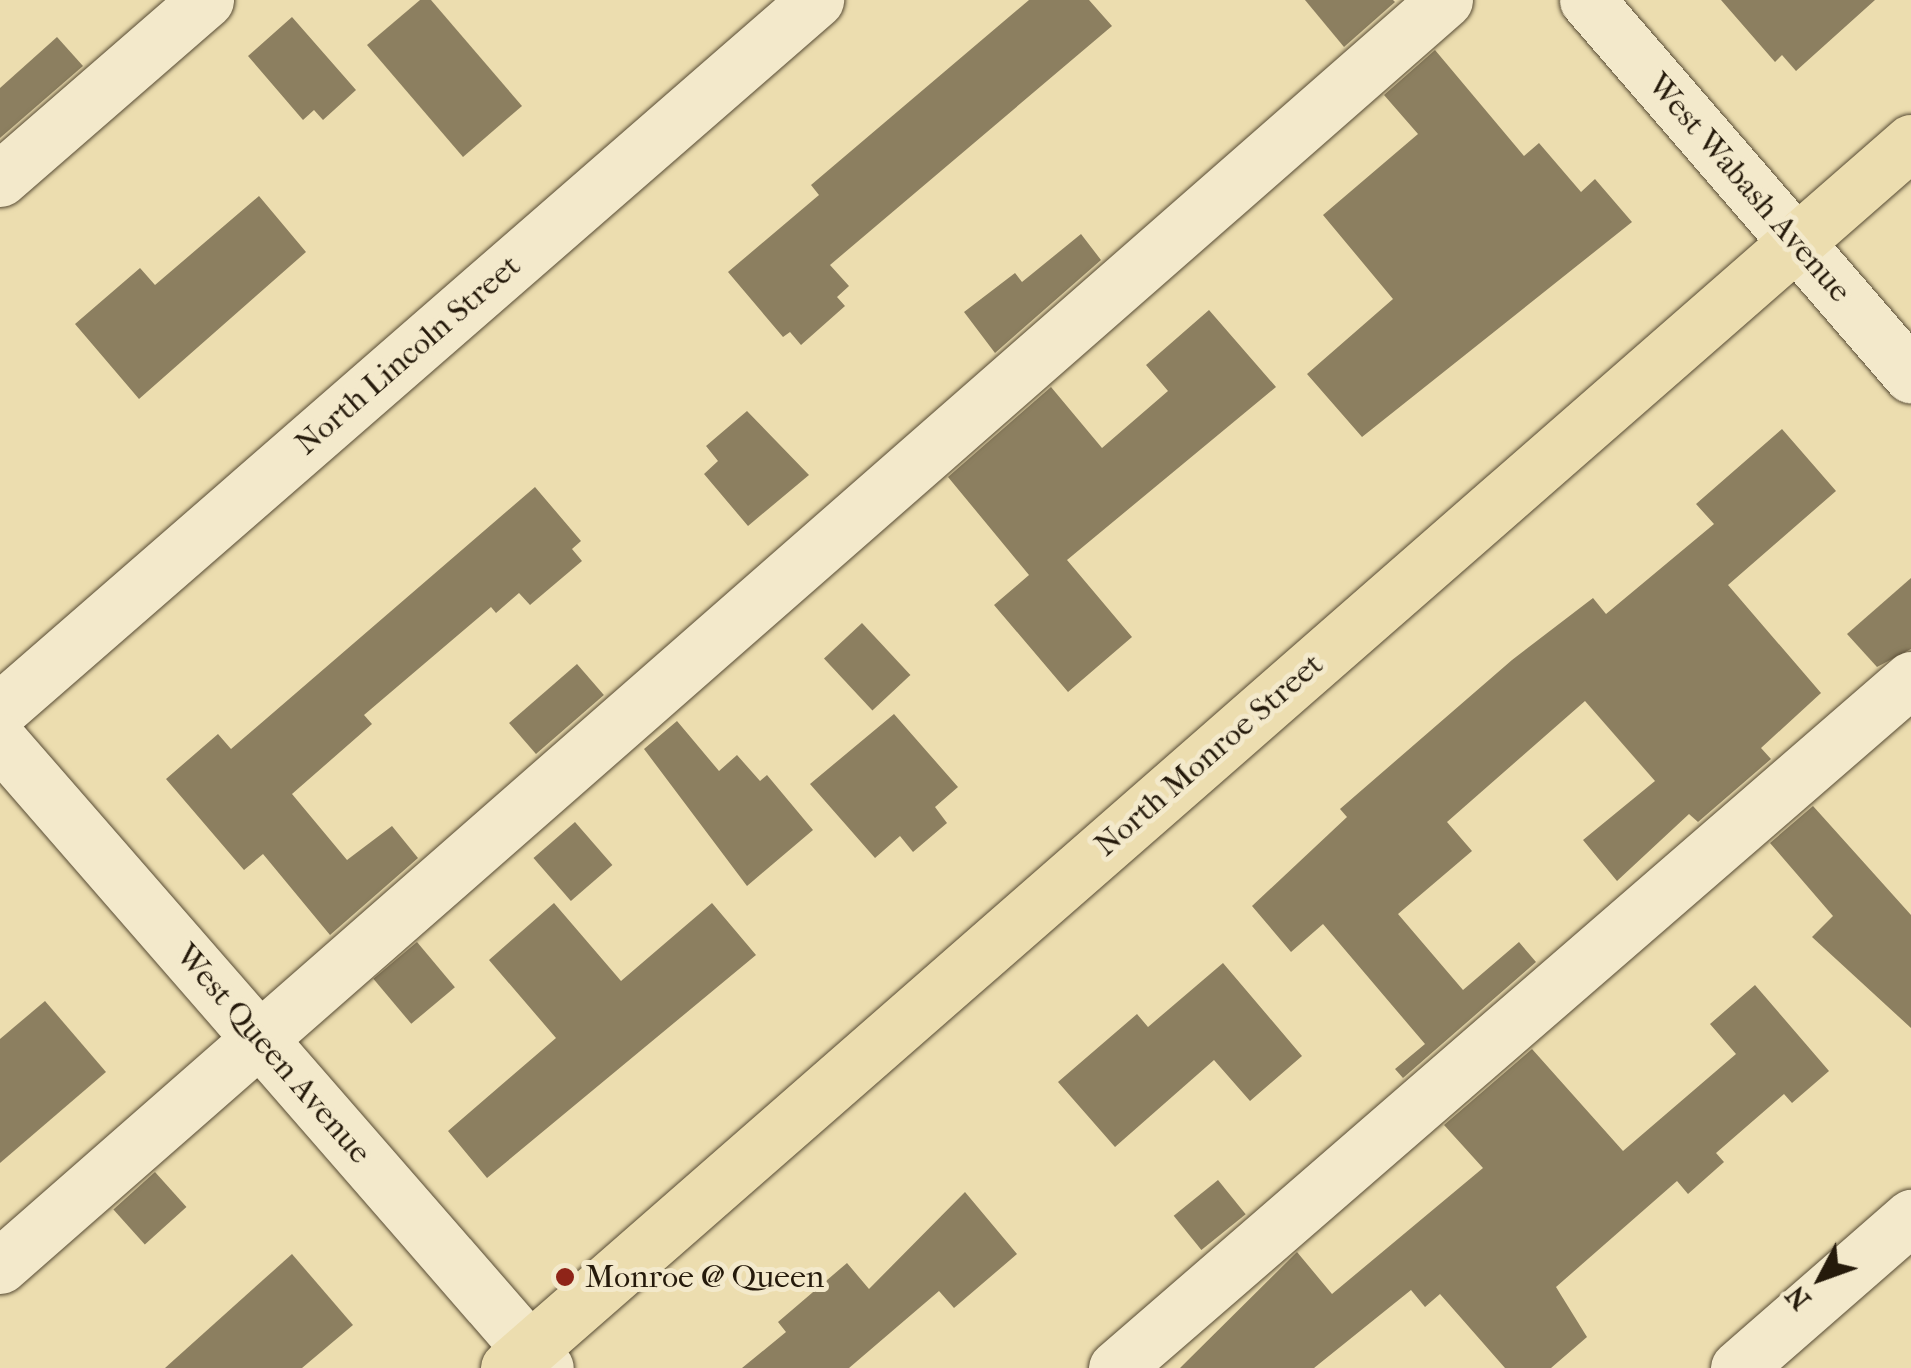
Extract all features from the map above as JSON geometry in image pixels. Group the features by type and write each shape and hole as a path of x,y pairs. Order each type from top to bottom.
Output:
{"main road":[{"name":"North Monroe Street","path":"528,1362 1911,142"}],"street":[{"path":"0,179 206,0"},
{"name":"North Lincoln Street","path":"0,710 816,0"},
{"path":"0,1266 1445,0"},
{"name":"West Wabash Avenue","path":"1587,0 1911,376"},
{"path":"1116,1368 1911,679"},
{"name":"West Queen Avenue","path":"0,741 260,1039 528,1362"},
{"path":"1738,1368 1911,1217"}],"building":[{"path":"420,0 431,0 522,106 463,157 367,45"},
{"path":"1029,0 1089,0 1112,26 830,265 849,286 837,297 845,306 801,345 790,332 783,337 728,272 819,195 811,185"},
{"path":"1305,0 1393,0 1395,2 1344,47"},
{"path":"1721,0 1875,0 1796,71 1782,55 1775,62"},
{"path":"292,17 356,90 323,120 314,110 303,120 248,56"},
{"path":"57,37 83,66 0,138 0,88"},
{"path":"1435,50 1524,156 1539,143 1581,192 1595,179 1632,222 1362,437 1307,374 1393,299 1323,215 1418,134 1384,95"},
{"path":"259,196 306,252 139,399 75,324 140,268 155,285"},
{"path":"1081,234 1101,260 995,353 964,312 1015,273 1022,282"},
{"path":"1209,310 1276,387 1067,560 1132,637 1068,692 994,605 1029,575 948,477 1051,387 1102,448 1168,391 1146,365"},
{"path":"747,411 809,475 748,526 704,474 718,461 706,446"},
{"path":"1782,429 1836,491 1728,585 1821,693 1761,748 1771,759 1698,822 1689,814 1617,881 1583,840 1655,781 1585,701 1447,822 1472,851 1398,914 1463,990 1519,942 1536,962 1403,1078 1395,1069 1425,1044 1323,924 1291,952 1252,906 1347,817 1340,809 1512,660 1593,598 1606,614 1714,524 1696,504"},
{"path":"535,487 581,541 572,549 582,561 530,605 519,593 496,613 491,607 364,715 372,724 292,794 347,860 392,826 418,858 330,935 263,854 244,870 166,779 218,734 231,749"},
{"path":"1911,578 1911,649 1877,667 1847,634"},
{"path":"862,623 910,675 872,710 824,658"},
{"path":"577,664 604,695 536,754 509,723"},
{"path":"894,714 958,787 935,807 947,823 913,852 900,836 875,858 810,784"},
{"path":"677,721 719,771 737,755 760,781 767,775 813,830 747,886 644,749"},
{"path":"1813,806 1911,915 1911,1028 1812,937 1833,916 1770,843"},
{"path":"575,822 612,865 571,901 533,858"},
{"path":"554,903 621,981 712,903 756,955 487,1178 448,1131 556,1038 489,960"},
{"path":"417,942 455,987 411,1024 373,979"},
{"path":"1223,963 1302,1056 1250,1101 1214,1060 1115,1147 1058,1082 1137,1014 1148,1027"},
{"path":"1755,985 1829,1071 1792,1103 1784,1094 1716,1153 1724,1162 1688,1194 1677,1181 1556,1287 1587,1337 1551,1368 1505,1368 1440,1294 1425,1307 1411,1290 1314,1368 1180,1368 1297,1252 1332,1294 1483,1168 1444,1125 1532,1049 1623,1151 1736,1054 1710,1024"},
{"path":"45,1001 106,1072 0,1163 0,1039"},
{"path":"155,1172 186,1207 145,1244 113,1209"},
{"path":"1218,1180 1246,1214 1201,1250 1174,1216"},
{"path":"965,1192 1017,1254 954,1308 939,1291 849,1368 742,1368 786,1332 778,1322 847,1263 869,1289"},
{"path":"292,1254 353,1325 302,1368 165,1368"}],"place":[{"name":"Monroe @ Queen","path":"565,1277"}]}
